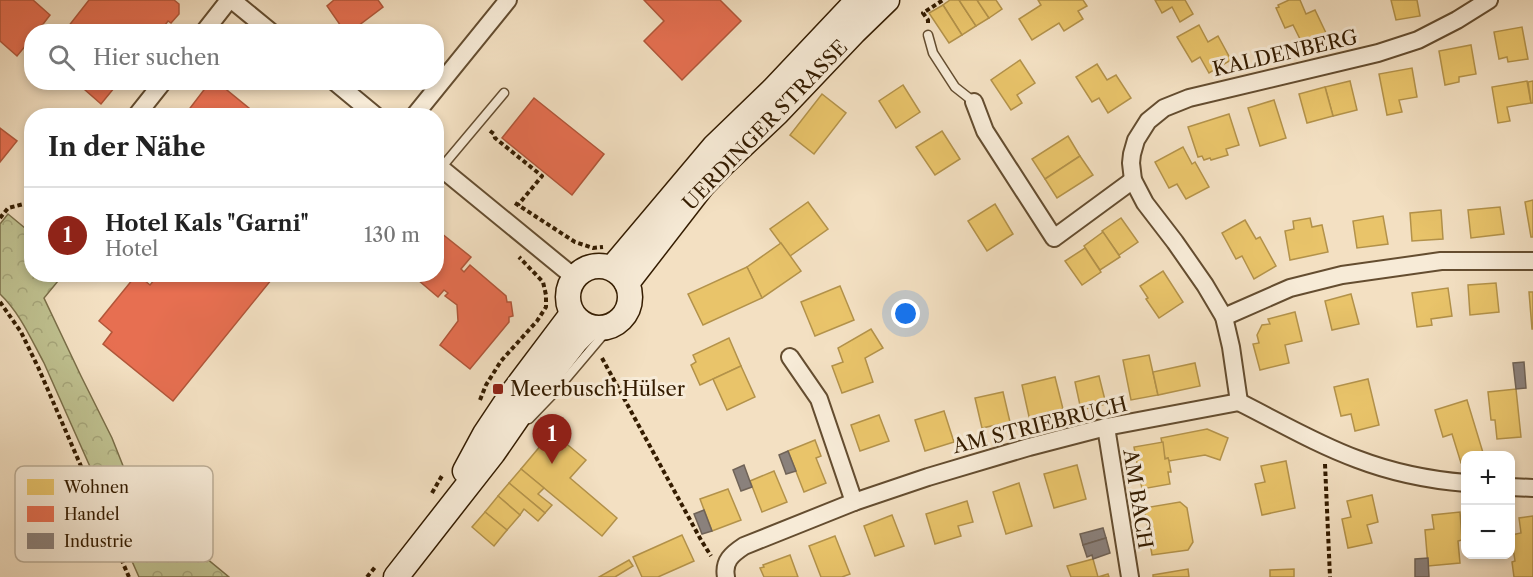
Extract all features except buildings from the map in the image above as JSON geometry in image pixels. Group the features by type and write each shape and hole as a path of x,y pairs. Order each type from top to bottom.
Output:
{"street":[{"path":"211,24 231,0 261,24"},
{"path":"444,79 507,0"},
{"name":"UERDINGER STRASSE","path":"619,275 714,147 773,90 858,0"},
{"name":"UERDINGER STRASSE","path":"619,275 723,164 887,0"},
{"name":"KALDENBERG","path":"1133,180 1131,163 1136,140 1148,121 1164,108 1189,98 1388,50 1418,40 1489,0"},
{"path":"142,108 157,90"},
{"path":"345,90 366,108"},
{"path":"420,108 435,90"},
{"path":"974,102 985,131 1054,238 1133,180 1145,203 1175,242 1224,316 1239,402 1356,459 1396,471 1461,483"},
{"path":"444,170 574,277"},
{"path":"1224,316 1290,288 1342,275 1441,261 1533,261"},
{"path":"452,504 466,467 511,395 590,329 617,324 624,318 631,301 630,292 619,275 602,266 591,266 582,270 574,277 568,289 567,302 590,329"},
{"path":"396,577 576,341 590,329"},
{"path":"790,357 819,399 854,502"},
{"name":"AM STRIEBRUCH","path":"726,577 726,563 744,546 854,502 928,477 1106,427 1239,402"},
{"name":"AM BACH","path":"1106,427 1130,577"},
{"path":"1515,487 1533,488"}],"lane":[{"path":"928,35 933,52 955,87 974,102"},
{"path":"444,161 480,123 504,93"}],"path":[{"path":"928,35 928,20 923,13 943,0"},
{"path":"480,123 542,176 518,205"},
{"path":"512,202 575,242"},
{"path":"0,218 8,208 24,204"},
{"path":"0,302 21,332 81,466"},
{"path":"590,329 600,354 712,558"},
{"path":"1326,445 1330,577"},
{"path":"122,562 129,577"}],"green space":[{"path":"8,214 24,227 24,282 57,282 44,298 112,438 123,466 90,466 30,336 0,294 0,224"},
{"path":"132,562 211,562 229,577 139,577"}],"place":[{"name":"Meerbusch Hülser","path":"498,389"},
{"name":"Hotel Kals \"Garni\"","path":"552,464"}]}
